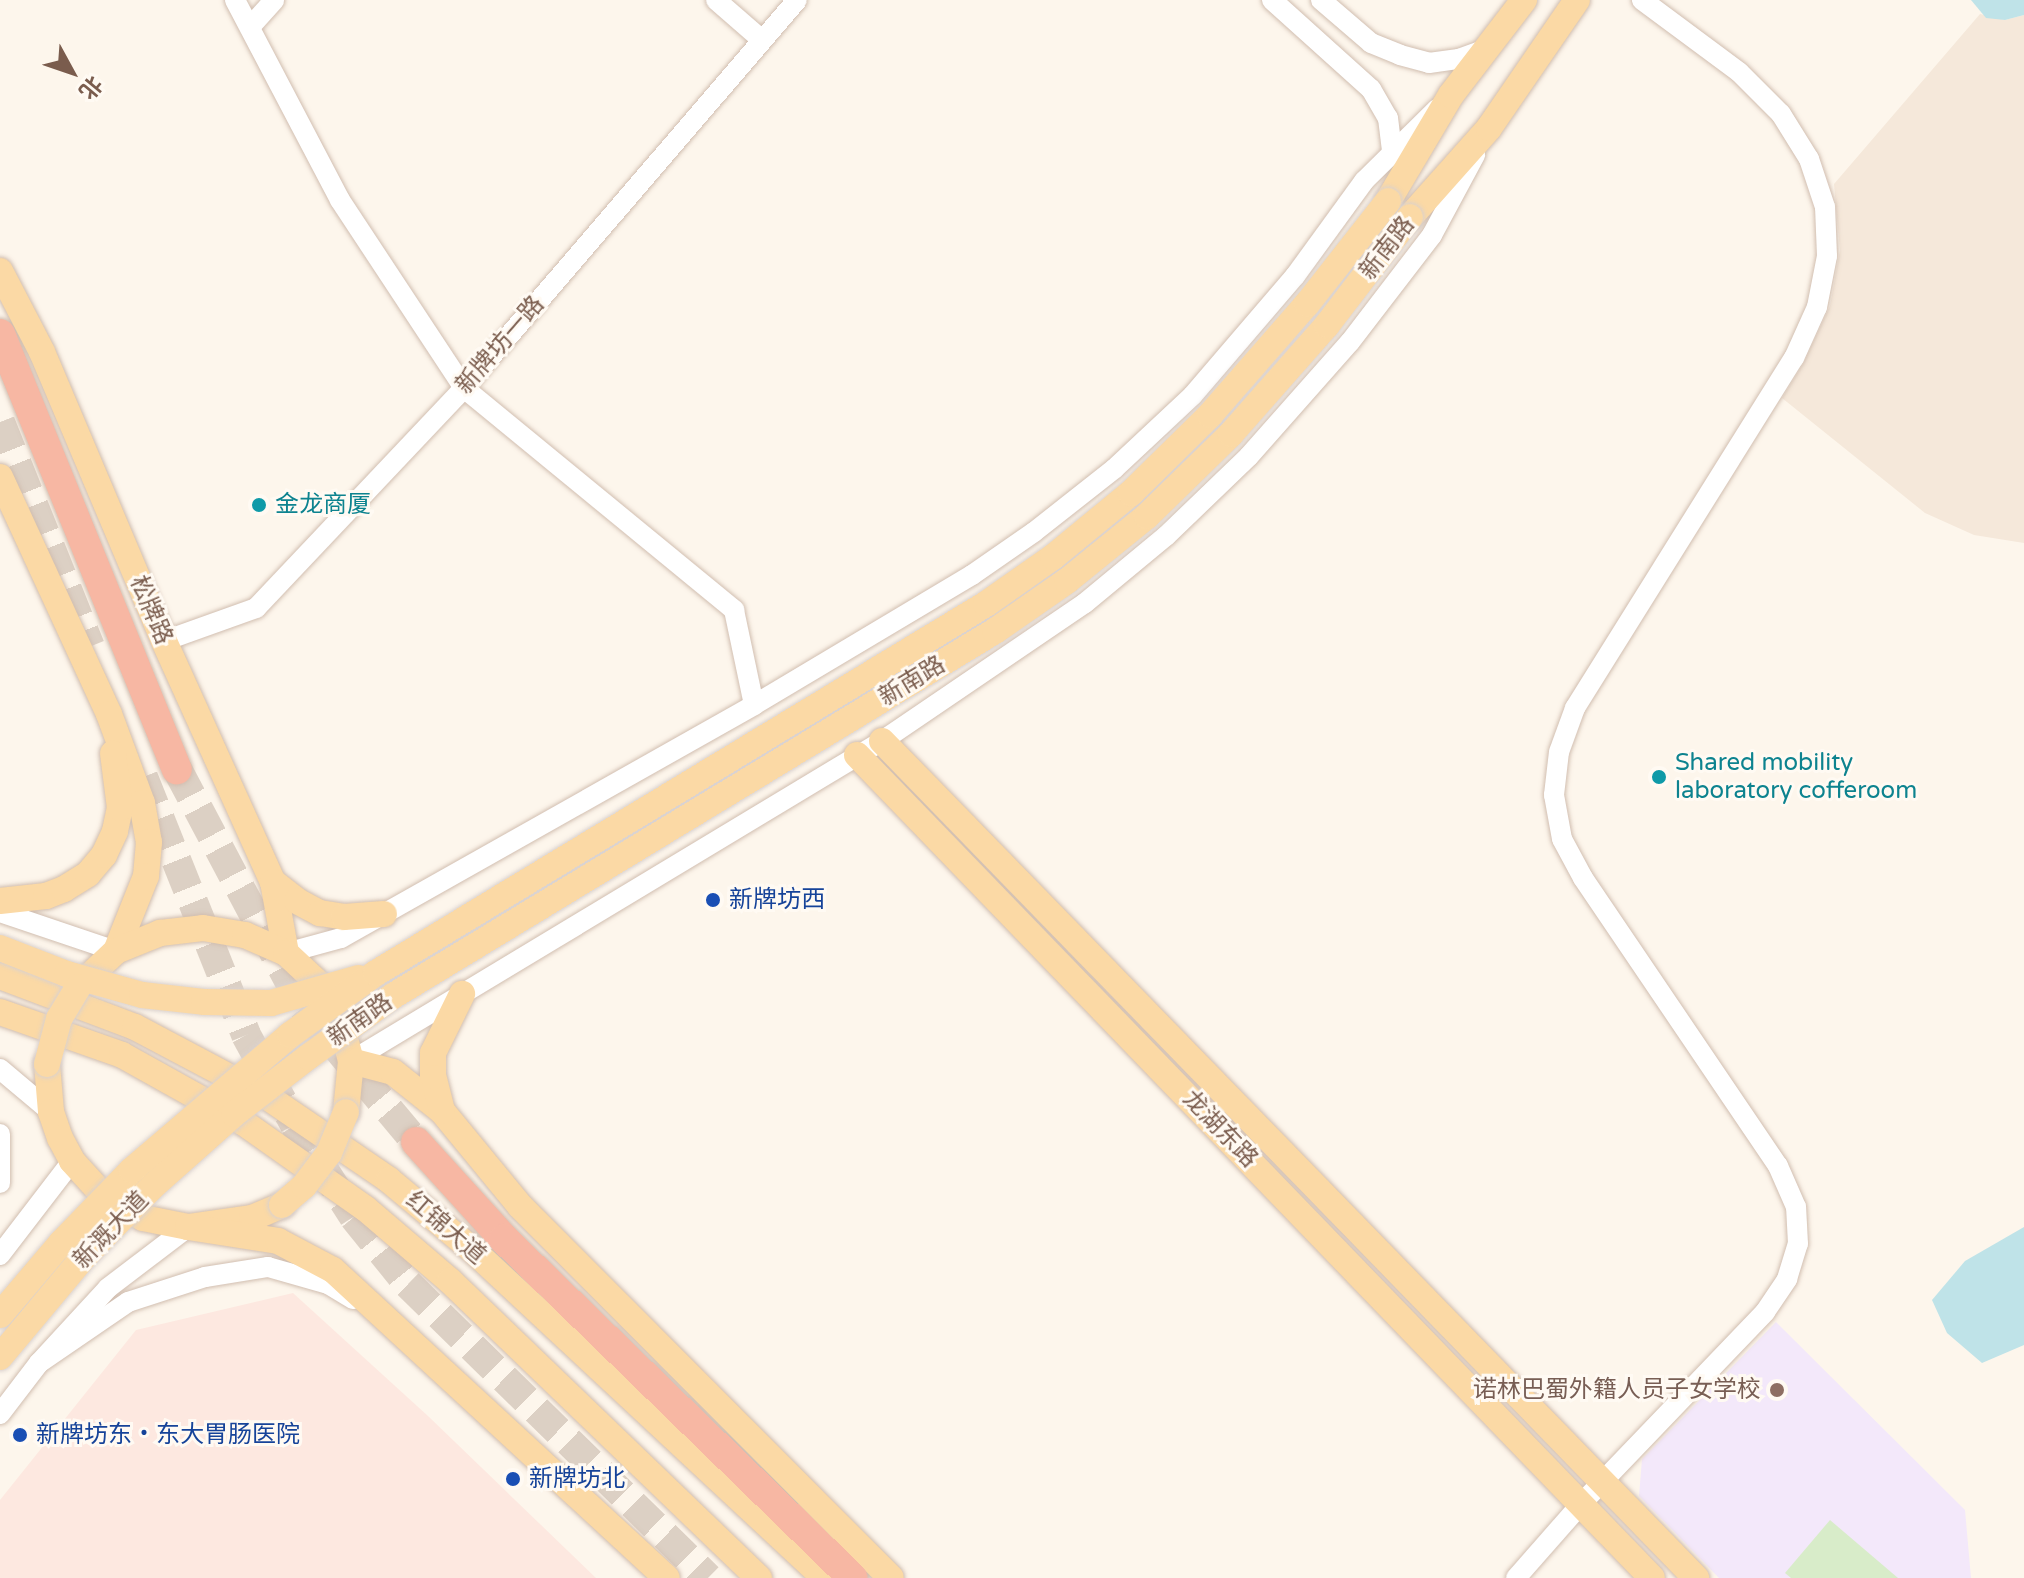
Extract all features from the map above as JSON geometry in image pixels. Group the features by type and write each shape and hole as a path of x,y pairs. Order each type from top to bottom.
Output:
{"highway":[{"name":"松牌路","path":"0,334 177,769"},
{"name":"红锦大道","path":"416,1142 504,1239 852,1578"}],"main road":[{"name":"新南路","path":"216,1095 290,1035 376,973 986,604 1053,557 1131,493 1210,415 1307,304 1388,201 1451,95 1524,0"},
{"name":"新南路","path":"234,1114 393,996 995,631 1067,581 1147,516 1231,434 1327,325 1410,217 1489,128 1577,0"},
{"name":"松牌路","path":"0,271 42,352 164,641 273,882 286,953"},
{"path":"0,477 109,714 142,803 149,842 146,876 116,951"},
{"path":"0,901 46,896 64,889 88,874 104,855 115,831 120,808 109,714"},
{"name":"龙湖东路","path":"882,741 1696,1578"},
{"name":"龙湖东路","path":"857,755 1652,1578"},
{"path":"273,882 297,901 320,913 344,917 384,914"},
{"path":"188,1227 252,1218 282,1205 304,1186 329,1153 346,1112 351,1061 338,1012 317,982 286,953 245,935 203,928 160,933 116,951 78,987 59,1019 47,1064 51,1112 72,1161 103,1195 143,1218 188,1227 278,1241 333,1270 667,1578"},
{"path":"0,948 67,974 142,995 204,1002 271,1003 376,973"},
{"name":"红锦大道","path":"0,976 135,1027 269,1098 389,1180 475,1252 825,1578"},
{"path":"442,1111 433,1076 433,1053 462,994"},
{"name":"红锦大道","path":"0,1012 122,1055 244,1123 366,1209 450,1281 759,1578"},
{"path":"351,1061 393,1072 442,1111 520,1206 891,1578"},
{"name":"新溉大道","path":"0,1315 61,1243 122,1180 216,1095"},
{"name":"新溉大道","path":"0,1357 91,1250 153,1186 234,1114"}],"street":[{"path":"235,0 340,200 464,388 734,610 754,705"},
{"path":"250,27 274,0"},
{"path":"716,0 762,40"},
{"name":"新牌坊一路","path":"164,641 256,608 464,388 797,0"},
{"path":"1272,0 1371,89 1388,118 1392,149"},
{"path":"1321,0 1371,43 1400,55 1429,63 1459,59 1487,49"},
{"name":"新南路","path":"1561,26 1585,0"},
{"path":"1516,1578 1581,1504 1765,1312 1787,1279 1798,1244 1796,1207 1778,1166 1583,878 1562,839 1554,795 1559,752 1575,708 1794,358 1817,307 1827,256 1825,207 1809,159 1781,114 1739,72 1642,0"},
{"name":"新南路","path":"286,953 341,938 384,914 754,705 972,575 1034,532 1114,469 1193,395 1295,276 1364,181 1392,149 1451,95"},
{"name":"新南路","path":"351,1061 882,741 1085,603 1166,536 1249,456 1350,342 1432,235 1489,128"},
{"path":"0,912 116,951"},
{"path":"0,1069 51,1112"},
{"path":"0,1134 0,1183"},
{"path":"0,1255 72,1161"},
{"path":"0,1245 21,1227"},
{"name":"新溉大道","path":"0,1414 39,1363 108,1288 188,1227"},
{"path":"39,1363 128,1302 205,1277 268,1267 328,1284 390,1320"}],"shaded area":[{"path":"1980,14 2005,20 2024,15 2024,543 1974,535 1925,513 1782,398 1803,364 1830,306 1840,250 1834,184"},
{"path":"293,1293 428,1416 596,1578 0,1578 0,1500 136,1330"},
{"name":"诺林巴蜀外籍人员子女学校","path":"1776,1322 1965,1510 1971,1578 1719,1578 1639,1496 1642,1459"}],"green space":[{"path":"1830,1520 1898,1578 1791,1578 1785,1573"}],"water":[{"path":"1971,0 2024,0 2024,15 2005,20 1986,18"},
{"path":"2024,1227 2024,1345 1982,1363 1947,1333 1932,1300 1965,1261"}],"tunnel":[{"path":"0,422 90,647"},
{"path":"177,769 303,1007 416,1142"},
{"path":"143,777 246,1035 295,1125 354,1217 408,1284 708,1578"}],"place":[{"name":"金龙商厦","path":"259,505"},
{"name":"Shared mobility laboratory cofferoom","path":"1659,777"},
{"name":"新牌坊西","path":"713,900"},
{"name":"诺林巴蜀外籍人员子女学校","path":"1777,1390"},
{"name":"新牌坊东‧东大胃肠医院","path":"20,1435"},
{"name":"新牌坊北","path":"513,1479"}]}
